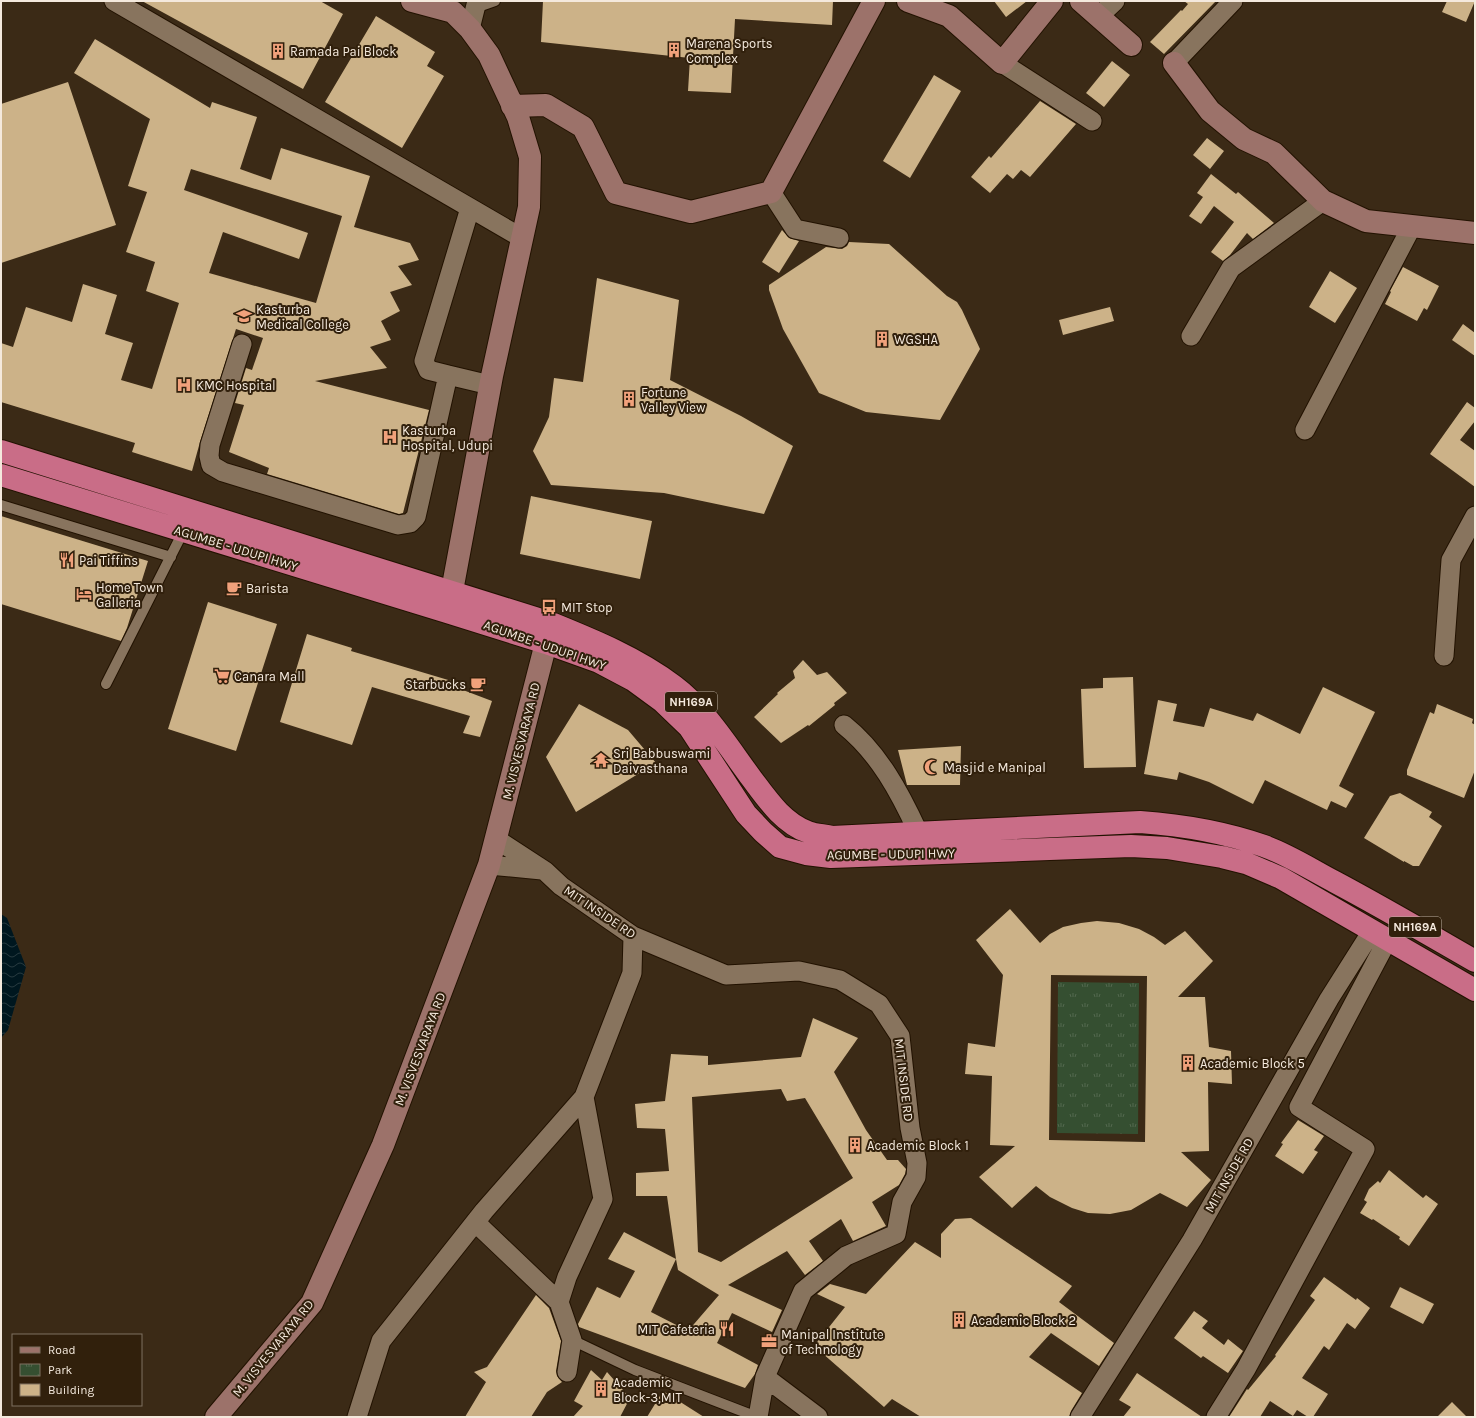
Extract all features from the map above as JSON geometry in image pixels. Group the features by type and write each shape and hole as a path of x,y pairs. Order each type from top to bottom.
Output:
{"highway":[{"name":"AGUMBE - UDUPI HWY","path":"1,451 452,591 548,633 633,680 663,702 689,727 746,814 780,847 806,854 831,857 1131,846 1166,848 1246,863 1281,878 1475,990"},
{"name":"AGUMBE - UDUPI HWY","path":"1,475 183,532 548,633 600,642 639,663 675,686 697,708 769,802 787,820 808,832 832,837 1140,822 1175,824 1209,831 1266,847 1354,892 1475,961"}],"street":[{"path":"114,1 522,238"},
{"path":"412,1 452,12 474,13 489,55 518,117 530,157 529,207 490,385 452,591"},
{"path":"512,106 546,105 583,127 616,193 691,212 771,192 874,1"},
{"path":"908,1 949,16 1002,63 1092,121"},
{"path":"1002,63 1052,1"},
{"path":"1081,1 1131,45"},
{"path":"1099,16 1115,1"},
{"path":"1233,1 1174,63 1210,111 1244,139 1274,153 1323,201 1366,221 1475,233"},
{"path":"771,192 795,229 839,238"},
{"path":"1191,336 1231,268 1323,201"},
{"path":"470,208 424,361 428,370 490,385"},
{"path":"1304,430 1412,226"},
{"path":"242,344 210,445 209,456 211,466 223,472 398,525 410,523 416,517 448,375"},
{"path":"1444,656 1451,560 1475,516"},
{"name":"M. VISVESVARAYA RD","path":"216,1417 312,1303 383,1145 489,865 548,633"},
{"path":"844,725 860,737 882,767 901,795 918,832"},
{"name":"MIT INSIDE RD","path":"496,839 545,871 561,886 633,936 726,975 799,971 840,980 879,1004 900,1036 910,1128 917,1163 916,1177 902,1202 896,1234 846,1256 804,1291 766,1377"},
{"path":"489,865 545,871"},
{"path":"1216,1417 1246,1369 1365,1149 1299,1107 1380,935"},
{"name":"MIT INSIDE RD","path":"1080,1417 1192,1240 1328,999 1380,935"},
{"path":"357,1417 381,1342 475,1222 584,1097 632,973 633,936"},
{"path":"559,1302 567,1277 603,1199 584,1097"},
{"path":"475,1222 559,1302 572,1340 566,1372"},
{"path":"757,1417 766,1377 818,1417"}],"lane":[{"path":"474,13 494,1"},
{"path":"1,505 171,557"},
{"path":"106,684 183,532"},
{"path":"572,1340 635,1370 757,1417"}],"green space":[{"path":"1058,982 1139,983 1138,1134 1057,1133"}],"water":[{"path":"1,914 7,918 26,967 8,1030 1,1038"}],"building":[{"name":"Ramada Pai Block","path":"142,1 320,1 343,14 303,89"},
{"name":"Marena Sports Complex","path":"543,1 833,1 832,25 735,19 731,93 688,91 690,58 541,42"},
{"path":"994,1 1027,1 1006,17"},
{"path":"1184,1 1216,1 1164,54 1150,42 1188,4"},
{"path":"1447,1 1475,1 1466,22 1442,12"},
{"path":"376,16 435,52 427,66 444,76 402,148 325,102"},
{"path":"95,39 210,108 212,102 257,117 240,169 271,180 281,148 370,176 354,227 410,243 419,260 398,266 412,285 390,292 400,311 381,321 391,340 370,347 387,368 315,381 429,410 403,513 399,514 267,474 269,468 229,452 244,405 235,403 246,368 252,370 263,338 236,329 192,471 132,452 135,443 1,402 1,343 13,347 26,307 72,322 83,284 117,295 105,334 133,343 121,380 152,389 179,303 146,291 155,262 126,252 147,192 128,186 150,119 74,73","holes":["191,169 342,216 316,303 209,273 223,232 299,259 308,233 184,190"]},
{"path":"1112,61 1130,75 1104,107 1086,93"},
{"path":"934,75 961,91 910,178 883,161"},
{"path":"68,82 116,225 1,263 1,104"},
{"path":"1040,101 1076,124 1030,177 1021,170 1013,179 1007,174 990,193 971,177 989,156 991,158"},
{"path":"1207,138 1224,151 1210,169 1193,155"},
{"path":"1211,174 1236,194 1238,192 1274,223 1253,239 1247,233 1230,255 1223,261 1211,252 1234,222 1214,206 1201,224 1189,216 1203,197 1197,193"},
{"path":"782,230 789,238 799,241 779,273 762,262"},
{"name":"WGSHA","path":"849,242 889,244 947,296 957,302 962,310 980,349 940,420 866,412 819,393 783,329 769,290 769,285 826,247 842,249 847,246"},
{"path":"1403,267 1439,286 1427,310 1424,308 1417,321 1385,304"},
{"path":"1330,271 1357,288 1335,323 1309,307"},
{"name":"Fortune Valley View","path":"597,278 679,300 670,380 741,416 793,446 764,514 664,493 551,485 533,451 549,417 554,378 583,382"},
{"path":"1110,307 1114,321 1063,335 1059,320"},
{"path":"1463,324 1475,333 1475,356 1452,340"},
{"path":"1467,402 1475,408 1475,421 1460,440 1475,451 1475,487 1430,454"},
{"path":"531,496 652,521 640,579 520,554"},
{"path":"1,516 148,561 127,628 121,641 1,604"},
{"name":"Canara Mall","path":"208,602 277,624 236,751 168,729"},
{"path":"307,634 352,648 351,651 465,685 463,690 492,701 480,737 463,733 470,716 372,687 352,745 280,722"},
{"path":"803,660 817,675 827,672 847,693 809,726 808,725 781,743 754,717 778,694 777,693 795,678 793,671"},
{"path":"1133,677 1136,767 1084,768 1081,689 1103,688 1103,678"},
{"path":"1323,687 1375,712 1339,786 1354,794 1346,808 1331,801 1327,810 1265,780 1253,804 1209,782 1179,772 1177,780 1144,774 1158,700 1177,704 1173,721 1204,727 1210,708 1253,721 1257,713 1300,734"},
{"name":"Sri Babbuswami Daivasthana","path":"579,704 628,730 656,763 576,812 546,757"},
{"path":"1437,704 1473,719 1472,723 1475,725 1475,770 1464,798 1407,775 1407,770 1430,712 1434,714"},
{"name":"Masjid e Manipal","path":"961,746 960,785 907,785 898,750"},
{"path":"1400,793 1432,812 1429,817 1442,826 1419,866 1413,866 1404,862 1364,838 1390,796"},
{"name":"Academic Block 5","path":"1010,909 1040,943 1050,934 1063,927 1097,921 1119,923 1139,929 1165,945 1185,931 1213,961 1178,997 1205,997 1209,1047 1231,1051 1232,1084 1208,1082 1209,1151 1181,1152 1211,1180 1187,1207 1160,1193 1131,1210 1110,1214 1088,1213 1072,1208 1050,1197 1036,1186 1012,1208 979,1177 1015,1146 990,1145 992,1076 965,1074 968,1043 995,1047 1003,975 976,940","holes":["1051,975 1147,976 1145,1142 1049,1140"]},
{"name":"Academic Block 1","path":"813,1018 858,1038 834,1072 866,1130 887,1160 898,1160 906,1169 899,1185 872,1202 886,1226 853,1241 841,1219 809,1241 823,1261 805,1275 787,1251 728,1285 782,1310 772,1332 732,1313 717,1343 758,1365 755,1374 745,1388 579,1327 578,1324 597,1287 620,1298 635,1271 608,1259 624,1232 676,1259 667,1196 636,1196 636,1173 669,1171 665,1129 637,1128 635,1104 665,1101 671,1054 708,1056 708,1065 801,1057","holes":["781,1089 787,1101 805,1098 853,1178 721,1262 698,1252 692,1097","676,1259 678,1270 719,1295 688,1331 651,1312"]},
{"path":"1298,1120 1324,1136 1314,1150 1318,1152 1303,1174 1275,1156 1283,1144 1281,1143"},
{"path":"1389,1170 1423,1198 1426,1195 1438,1204 1409,1246 1399,1239 1400,1237 1373,1219 1372,1220 1360,1213 1367,1202 1364,1200 1369,1189 1378,1181 1380,1183"},
{"name":"Academic Block 2","path":"971,1218 1072,1286 1059,1302 1114,1343 1099,1366 1051,1333 1029,1357 1082,1393 1069,1417 921,1417 892,1399 884,1407 814,1346 845,1307 817,1294 830,1284 866,1294 915,1242 941,1258 941,1234 955,1219"},
{"path":"1324,1277 1370,1308 1355,1329 1347,1323 1329,1350 1324,1346 1302,1378 1328,1394 1313,1417 1308,1417 1297,1410 1293,1416 1270,1401 1260,1417 1229,1417 1247,1389 1248,1390 1276,1356 1275,1355 1315,1300 1310,1296"},
{"path":"1400,1287 1434,1304 1423,1324 1390,1307"},
{"path":"536,1295 549,1308 561,1341 556,1371 557,1376 562,1382 547,1392 531,1417 465,1417 486,1382 474,1372 487,1367"},
{"path":"1194,1311 1208,1321 1202,1328 1224,1345 1228,1339 1243,1351 1228,1373 1203,1356 1201,1358 1174,1338"},
{"name":"Academic Block-3,MIT","path":"591,1370 602,1380 607,1372 630,1398 620,1417 573,1417 583,1406 574,1401"},
{"path":"1137,1373 1202,1417 1123,1417 1131,1407 1119,1400"},
{"path":"663,1391 704,1417 647,1417"},
{"path":"1452,1402 1467,1417 1437,1417"}],"place":[{"name":"Marena Sports Complex","path":"674,50"},
{"name":"Ramada Pai Block","path":"278,51"},
{"name":"Kasturba Medical College","path":"244,316"},
{"name":"WGSHA","path":"882,339"},
{"name":"KMC Hospital","path":"184,385"},
{"name":"Fortune Valley View","path":"629,399"},
{"name":"Kasturba Hospital, Udupi","path":"390,437"},
{"name":"Pai Tiffins","path":"67,560"},
{"name":"Barista","path":"234,588"},
{"name":"Home Town Galleria","path":"84,594"},
{"name":"MIT Stop","path":"549,607"},
{"name":"Canara Mall","path":"222,676"},
{"name":"Starbucks","path":"478,684"},
{"name":"Sri Babbuswami Daivasthana","path":"601,760"},
{"name":"Masjid e Manipal","path":"932,767"},
{"name":"Academic Block 5","path":"1188,1063"},
{"name":"Academic Block 1","path":"855,1145"},
{"name":"Academic Block 2","path":"959,1320"},
{"name":"MIT Cafeteria","path":"727,1329"},
{"name":"Manipal Institute of Technology","path":"769,1341"},
{"name":"Academic Block-3,MIT","path":"601,1389"}]}
